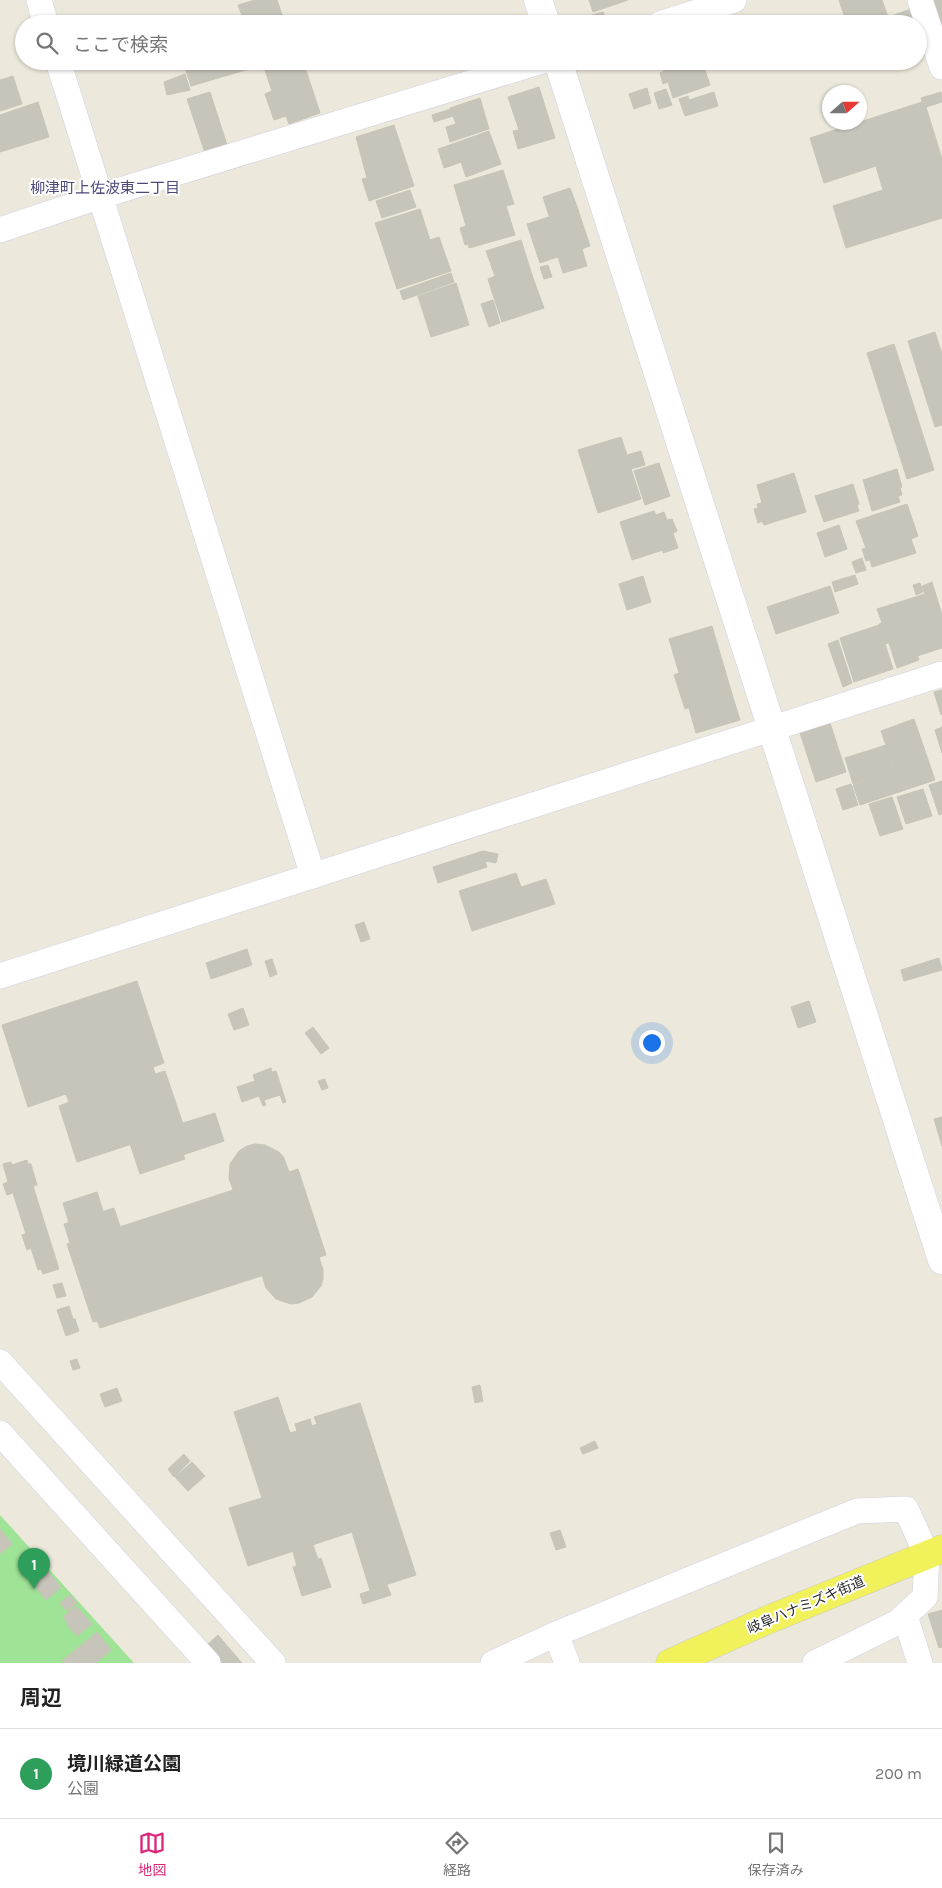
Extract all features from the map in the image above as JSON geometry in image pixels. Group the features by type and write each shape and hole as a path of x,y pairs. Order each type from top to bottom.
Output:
{"main road":[{"name":"岐阜ハナミズキ街道","path":"670,1663 765,1621 935,1551"}],"street":[{"path":"39,0 43,15"},
{"path":"538,0 543,15"},
{"path":"688,15 734,0"},
{"path":"920,0 925,15"},
{"path":"927,22 942,68"},
{"path":"61,70 313,876"},
{"path":"0,230 101,196 513,70"},
{"path":"561,70 942,1260"},
{"path":"0,976 942,674"},
{"path":"0,1362 273,1663"},
{"path":"0,1433 208,1663"},
{"path":"493,1663 556,1634 857,1511 906,1509 935,1551 925,1597 898,1622 815,1663"},
{"path":"905,1616 920,1663"},
{"path":"556,1634 567,1663"}],"green space":[{"path":"0,1515 134,1663 0,1663"}],"building":[{"path":"255,0 277,0 282,15 242,15 238,5"},
{"path":"589,0 628,0 593,12"},
{"path":"839,0 882,0 887,15 844,15"},
{"path":"934,0 942,0 942,24"},
{"path":"911,9 913,15 894,15"},
{"path":"603,12 604,15 592,15"},
{"path":"186,70 246,70 191,86"},
{"path":"265,70 306,70 320,113 289,124 286,116 274,120 265,94 272,91"},
{"path":"705,70 710,85 673,98 668,82 663,84 660,73 664,71"},
{"path":"185,74 190,90 167,95 164,82"},
{"path":"13,76 22,104 0,111 0,80"},
{"path":"539,87 555,138 518,149 513,131 519,130 508,97"},
{"path":"647,88 651,103 634,109 629,94"},
{"path":"666,89 672,105 659,109 654,93"},
{"path":"210,92 227,145 205,153 187,99"},
{"path":"714,92 718,106 685,116 679,99 688,96 689,100"},
{"path":"941,92 942,102 926,107 942,159 942,218 846,248 833,206 883,190 876,166 824,183 810,138 835,130 867,130 867,120 922,102 921,98"},
{"path":"480,98 489,129 450,142 446,127 456,124 450,108"},
{"path":"38,102 49,137 0,152 0,115"},
{"path":"451,109 453,116 434,122 432,115"},
{"path":"394,125 414,186 369,201 362,179 367,178 356,137"},
{"path":"489,131 501,164 466,177 461,162 453,165 447,146"},
{"path":"447,146 453,165 444,168 438,149"},
{"path":"503,170 514,204 506,206 515,235 469,248 468,244 465,245 460,228 466,226 454,185"},
{"path":"570,188 579,212 551,222 543,197"},
{"path":"410,190 416,207 382,218 376,201"},
{"path":"420,209 430,240 439,237 451,271 397,289 375,223"},
{"path":"579,213 590,246 540,263 527,224 549,217 551,222"},
{"path":"521,240 533,278 492,292 488,279 495,276 486,251"},
{"path":"582,249 587,266 563,273 558,257"},
{"path":"548,265 552,277 544,279 540,267"},
{"path":"451,273 454,282 403,300 400,291"},
{"path":"533,278 544,308 502,322 492,292"},
{"path":"456,283 469,325 431,337 418,296"},
{"path":"493,300 500,323 489,327 481,304"},
{"path":"935,332 942,354 942,425 935,427 908,341"},
{"path":"894,344 934,470 907,479 867,353"},
{"path":"621,437 627,455 641,451 645,465 631,469 641,499 598,513 578,450"},
{"path":"659,463 670,496 645,505 634,471"},
{"path":"897,469 902,487 900,488 902,495 898,496 900,502 872,511 863,480"},
{"path":"794,473 806,512 764,525 762,521 758,523 754,509 758,508 757,504 762,503 757,485"},
{"path":"853,484 859,504 857,505 859,511 824,522 815,496"},
{"path":"907,504 918,536 911,539 916,553 872,567 870,560 866,561 862,549 866,548 856,521"},
{"path":"654,511 656,515 664,512 667,520 672,519 677,531 673,533 678,548 663,553 663,550 632,560 620,522"},
{"path":"839,525 847,549 825,557 817,533"},
{"path":"862,558 866,570 856,573 852,562"},
{"path":"855,575 858,584 835,592 832,582"},
{"path":"643,576 651,602 627,610 619,584"},
{"path":"932,582 939,605 882,623 877,609 925,594 922,586"},
{"path":"920,583 923,592 916,595 913,585"},
{"path":"830,586 839,613 776,634 767,607"},
{"path":"939,605 942,615 942,648 917,656 911,636 885,644 879,624"},
{"path":"879,625 893,669 854,682 840,638"},
{"path":"712,626 732,694 685,709 674,675 679,673 669,639"},
{"path":"911,636 919,660 897,668 889,643"},
{"path":"838,640 852,683 843,687 828,644"},
{"path":"942,690 942,714 941,715 934,692"},
{"path":"732,694 740,720 696,733 689,708"},
{"path":"914,719 935,780 860,805 853,785 895,771 881,731"},
{"path":"830,723 846,772 816,782 800,733"},
{"path":"942,727 942,753 935,730"},
{"path":"886,745 894,771 853,784 845,758"},
{"path":"942,781 942,814 939,815 929,785"},
{"path":"851,784 858,805 843,810 836,789"},
{"path":"923,789 932,816 906,824 897,797"},
{"path":"892,797 903,829 880,836 869,804"},
{"path":"483,851 498,854 496,863 485,861 487,867 438,883 433,867"},
{"path":"516,873 521,887 546,879 555,904 472,931 459,891"},
{"path":"364,922 370,939 361,942 355,925"},
{"path":"247,949 252,965 211,979 206,963"},
{"path":"939,958 942,970 904,981 901,970"},
{"path":"272,959 277,974 270,977 265,961"},
{"path":"137,981 164,1063 153,1067 155,1074 165,1071 184,1127 77,1162 59,1106 69,1102 66,1094 28,1107 2,1025"},
{"path":"809,1001 816,1022 798,1028 791,1007"},
{"path":"243,1008 249,1025 234,1030 228,1014"},
{"path":"313,1027 329,1048 321,1054 305,1033"},
{"path":"271,1068 272,1072 276,1071 286,1102 283,1103 280,1095 264,1100 266,1105 263,1106 259,1096 242,1102 237,1087 255,1081 253,1075"},
{"path":"325,1079 328,1088 322,1090 318,1081"},
{"path":"215,1113 224,1141 183,1155 185,1159 140,1174 130,1144 184,1127 183,1123"},
{"path":"942,1117 942,1146 934,1119"},
{"path":"255,1144 265,1145 279,1152 284,1158 289,1172 233,1190 229,1178 230,1164 239,1151"},
{"path":"27,1160 28,1164 31,1164 37,1185 33,1186 59,1269 43,1274 41,1269 38,1270 31,1248 27,1250 22,1235 26,1234 13,1193 7,1195 3,1184 8,1182 3,1164 11,1162 12,1165"},
{"path":"298,1169 326,1255 100,1328 97,1321 93,1322 67,1244"},
{"path":"97,1192 103,1211 69,1223 63,1203"},
{"path":"114,1208 120,1226 70,1243 64,1224"},
{"path":"319,1257 323,1270 323,1279 321,1286 312,1297 299,1303 291,1304 276,1299 266,1288 262,1275"},
{"path":"62,1283 66,1296 57,1298 53,1285"},
{"path":"69,1306 79,1331 66,1336 57,1310"},
{"path":"77,1359 80,1368 73,1370 70,1361"},
{"path":"480,1385 483,1401 475,1403 472,1387"},
{"path":"117,1388 122,1401 105,1407 100,1394"},
{"path":"278,1397 290,1433 297,1431 295,1424 310,1419 312,1426 317,1424 314,1417 360,1403 416,1575 370,1590 352,1532 248,1566 229,1508 262,1498 234,1412"},
{"path":"595,1441 598,1448 583,1454 580,1448"},
{"path":"184,1454 190,1461 174,1477 168,1469"},
{"path":"192,1462 205,1476 188,1491 175,1477"},
{"path":"0,1529 12,1544 0,1554"},
{"path":"560,1530 566,1547 556,1550 550,1533"},
{"path":"313,1545 318,1559 321,1558 331,1587 302,1596 293,1567 297,1566 293,1552"},
{"path":"45,1568 61,1587 46,1600 31,1581"},
{"path":"387,1585 391,1595 363,1604 360,1594"},
{"path":"70,1595 77,1603 67,1611 60,1603"},
{"path":"76,1606 92,1624 77,1636 67,1625 63,1617"},
{"path":"942,1610 942,1647 939,1648 928,1614"},
{"path":"97,1632 111,1650 96,1663 63,1663 62,1661"},
{"path":"218,1635 242,1663 222,1663 207,1645"}],"place":[{"name":"境川緑道公園","path":"34,1589"}],"district":[{"name":"柳津町上佐波東二丁目","path":"105,188"}]}
